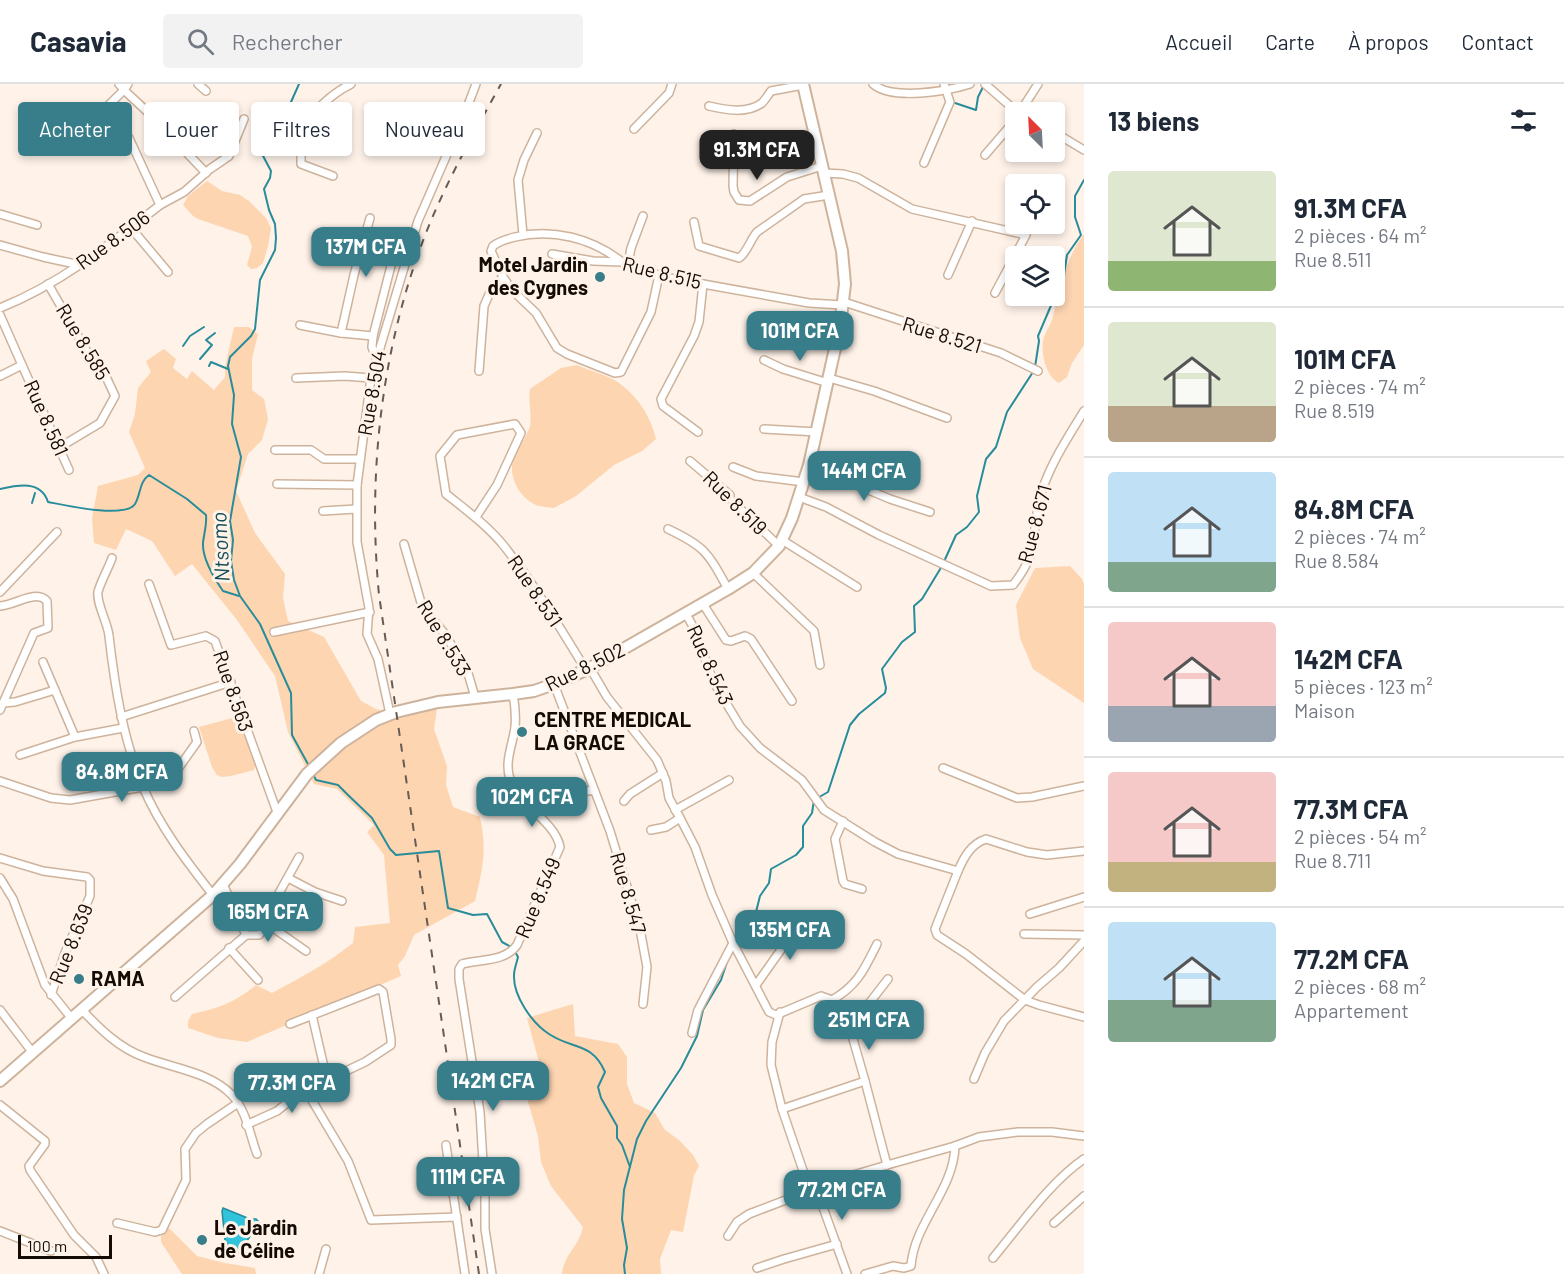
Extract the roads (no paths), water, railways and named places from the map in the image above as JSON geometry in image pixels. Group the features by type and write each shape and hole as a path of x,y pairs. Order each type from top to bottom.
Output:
{"main road":[{"name":"Rue 8.502","path":"0,1081 213,895 240,864 307,774 340,743 390,714 438,702 534,691 588,669 753,573 781,543 809,465 829,381 845,284 842,251 803,85"}],"street":[{"path":"198,84 206,91"},
{"path":"333,84 338,91"},
{"path":"333,176 301,164 302,139 317,112 338,91 351,84"},
{"name":"Rue 8.504","path":"390,714 378,659 367,634 370,612 357,542 357,484 371,378 418,221 476,84"},
{"path":"634,129 669,93 672,84"},
{"path":"873,84 881,90 907,92 970,84"},
{"path":"985,84 1006,102"},
{"path":"1025,102 1038,84"},
{"path":"709,106 734,111 751,108 762,103 771,91 803,85"},
{"path":"109,102 124,86 206,173"},
{"path":"924,163 950,102 945,87"},
{"path":"160,206 184,192 230,156 244,119"},
{"path":"985,155 1005,132"},
{"path":"523,235 518,180 524,160 537,133"},
{"path":"734,134 733,186 739,200 750,201 787,177 823,169 858,178 912,209 1026,235 994,293"},
{"path":"1065,139 1084,150"},
{"name":"Rue 8.506","path":"0,308 80,265 160,206 132,145"},
{"path":"694,222 699,246 739,258 757,232 796,204 804,199 829,195"},
{"path":"0,214 37,225"},
{"path":"643,216 625,263 600,247 549,232 523,235 498,242 491,251 503,277 512,290 536,313 557,348 615,373 621,372 651,312 659,275"},
{"path":"341,333 370,218"},
{"path":"948,275 972,221"},
{"path":"131,228 168,272"},
{"path":"0,245 80,265"},
{"name":"Rue 8.515","path":"552,254 592,261 625,263 659,275 809,303 843,304"},
{"path":"376,358 372,347 372,336 393,258"},
{"path":"479,370 484,306 490,290 503,277"},
{"name":"Rue 8.585","path":"48,284 89,355 107,379 115,396 100,423 60,447"},
{"path":"698,432 661,403 661,399 694,336 699,322 703,284"},
{"name":"Rue 8.521","path":"843,304 1001,353 1038,371"},
{"name":"Rue 8.581","path":"0,315 69,470"},
{"path":"300,325 372,336"},
{"path":"764,360 783,369 874,391 947,418"},
{"path":"1,373 22,365"},
{"path":"296,378 345,376 371,378"},
{"name":"Rue 8.671","path":"799,497 826,507 879,536 991,586 1013,585 1031,557 1039,502 1050,471 1084,411"},
{"name":"Rue 8.531","path":"476,517 497,485 520,433 515,424 457,435 440,456 446,494 476,517 503,545 532,584 607,697 642,740 663,773 669,798 695,847 712,895 733,943 769,1012 776,1015 780,1012"},
{"path":"764,429 817,432"},
{"path":"275,450 311,450 324,459 360,459"},
{"name":"Rue 8.519","path":"690,461 730,495 730,499 743,512 781,543 857,587"},
{"path":"809,465 890,499 930,512"},
{"path":"733,467 756,476 804,482"},
{"path":"277,484 357,484"},
{"path":"323,511 356,509"},
{"path":"668,530 702,548 708,554 728,589"},
{"path":"0,592 57,532"},
{"name":"Rue 8.533","path":"404,544 422,606 444,633 467,670 475,697"},
{"path":"112,558 98,590 98,597 109,634 123,728 143,787 170,836 213,895"},
{"path":"753,573 814,631 820,665"},
{"name":"Rue 8.563","path":"148,584 171,645 206,636 215,641 277,812"},
{"path":"0,606 37,595 48,601 48,628 34,633 2,707"},
{"path":"703,604 726,640 731,641 745,636 751,639 792,701"},
{"path":"274,632 370,612"},
{"name":"Rue 8.543","path":"686,614 695,630 713,681 725,704 760,748 809,788 824,810 898,854 958,872"},
{"path":"43,663 75,737"},
{"path":"121,717 231,682"},
{"name":"Rue 8.547","path":"554,684 613,842 639,928 647,967 643,1004"},
{"path":"2,707 55,690"},
{"name":"Rue 8.549","path":"492,1274 484,1229 485,1196 480,1112 459,969 462,964 508,954 517,945 560,847 555,836 524,802 509,778 508,767 515,729 513,694"},
{"path":"20,755 75,737 123,728"},
{"path":"0,781 51,798 70,800 143,787 175,773 197,742 194,731"},
{"path":"943,768 1017,798 1084,786"},
{"path":"624,801 630,794 663,773"},
{"path":"675,810 729,780"},
{"path":"524,802 594,790"},
{"path":"651,830 666,827 680,818"},
{"path":"843,821 835,839 843,881 845,884 862,889"},
{"path":"1084,851 1047,855 1027,852 986,839 973,846 966,854 958,872 935,932 1024,1000 1084,1017"},
{"path":"176,997 229,948 246,935 259,935 269,925 278,914 278,895 298,857"},
{"name":"Rue 8.639","path":"0,858 43,871 87,877 90,880 90,896 51,994"},
{"name":"Rue 8.639","path":"0,878 13,899 38,970 51,994 72,1019"},
{"path":"288,878 315,892 342,902"},
{"path":"223,884 246,935"},
{"path":"1030,914 1084,897"},
{"path":"756,986 802,920"},
{"path":"269,925 306,951"},
{"path":"1024,934 1084,935"},
{"path":"974,1079 985,1053 1004,1021 1059,968 1084,940"},
{"path":"692,1034 698,1010 733,943"},
{"path":"832,1000 847,992 856,982 877,944"},
{"path":"229,948 258,980"},
{"path":"850,1024 860,1015 888,979"},
{"path":"246,1125 277,1111 292,1099 327,1080 366,1062 391,1044 383,992 376,989 290,1024"},
{"path":"847,1274 820,1198 810,1191 771,1065 772,1042 780,1012 819,996 825,996 848,1016 887,1165"},
{"path":"0,1010 33,1053"},
{"path":"82,1010 98,1027 132,1052 189,1071 212,1081 231,1095 238,1103 257,1154"},
{"path":"312,1015 327,1080"},
{"path":"783,1109 865,1081"},
{"path":"307,1092 348,1161 371,1220 457,1217"},
{"path":"117,1223 155,1232 162,1230 186,1180 185,1149 201,1129 238,1103"},
{"path":"0,1105 45,1141 29,1166 30,1170 74,1235 96,1257 104,1274"},
{"path":"728,1236 737,1222 749,1214 843,1178 979,1137 1018,1132 1052,1132 1084,1136"},
{"path":"446,1145 465,1274"},
{"path":"865,1274 893,1266 904,1268 911,1266 911,1258 919,1237 955,1160 955,1146"},
{"path":"993,1258 1052,1188 1072,1167 1084,1159"},
{"path":"1054,1222 1084,1196"},
{"path":"0,1231 51,1251"},
{"path":"756,1268 784,1258 837,1245"},
{"path":"320,1274 326,1249"}],"water":[{"path":"223,1208 259,1222 247,1241 245,1254 232,1252 225,1240"}],"waterway":[{"name":"Ntsomo","path":"299,84 283,120 268,136 262,154 271,171 264,189 275,224 275,250 260,280 255,329 230,357 228,366 234,395 232,424 241,457 230,521 234,580 240,596 260,624 291,693 292,735 309,766"},
{"path":"952,102 976,110 978,97 984,85"},
{"path":"1035,367 1038,336 1064,275 1067,255 1081,235 1075,217 1075,196 1084,180"},
{"path":"183,346 190,336 204,327"},
{"path":"200,359 212,345 206,340 215,333"},
{"path":"209,366 211,362 228,369"},
{"path":"625,1274 627,1248 622,1219 624,1190 637,1139 646,1121 681,1068 697,1036 703,1010 721,980 729,956 740,944 756,912 760,896 769,883 771,869 796,855 803,847 803,826 812,813 814,800 828,792 850,725 859,714 885,693 882,669 902,642 915,632 914,606 922,599 942,566 956,535 967,527 979,512 977,496 986,459 996,447 1007,412 1033,372"},
{"path":"0,489 14,486 34,487 45,495 48,502 94,510 119,510 135,504 143,481 149,475 187,499 206,515 203,549 207,562 223,591 239,596"},
{"path":"32,503 35,493"},
{"path":"313,774 316,780 338,785 372,818 396,855 439,851 448,908 473,915 487,914 502,942 513,948 518,957 514,973 517,992 530,1016 549,1034 588,1051 600,1062 605,1072 598,1087 601,1098 617,1126 617,1138 630,1167"}],"railway":[{"path":"479,1274 379,595 375,501 382,406 400,313 430,223 446,187 501,84"}],"place":[{"name":"Motel Jardin des Cygnes","path":"600,277"},
{"name":"CENTRE MEDICAL LA GRACE","path":"522,732"},
{"name":"RAMA","path":"79,979"},
{"name":"Le Jardin de Céline","path":"202,1240"}]}
